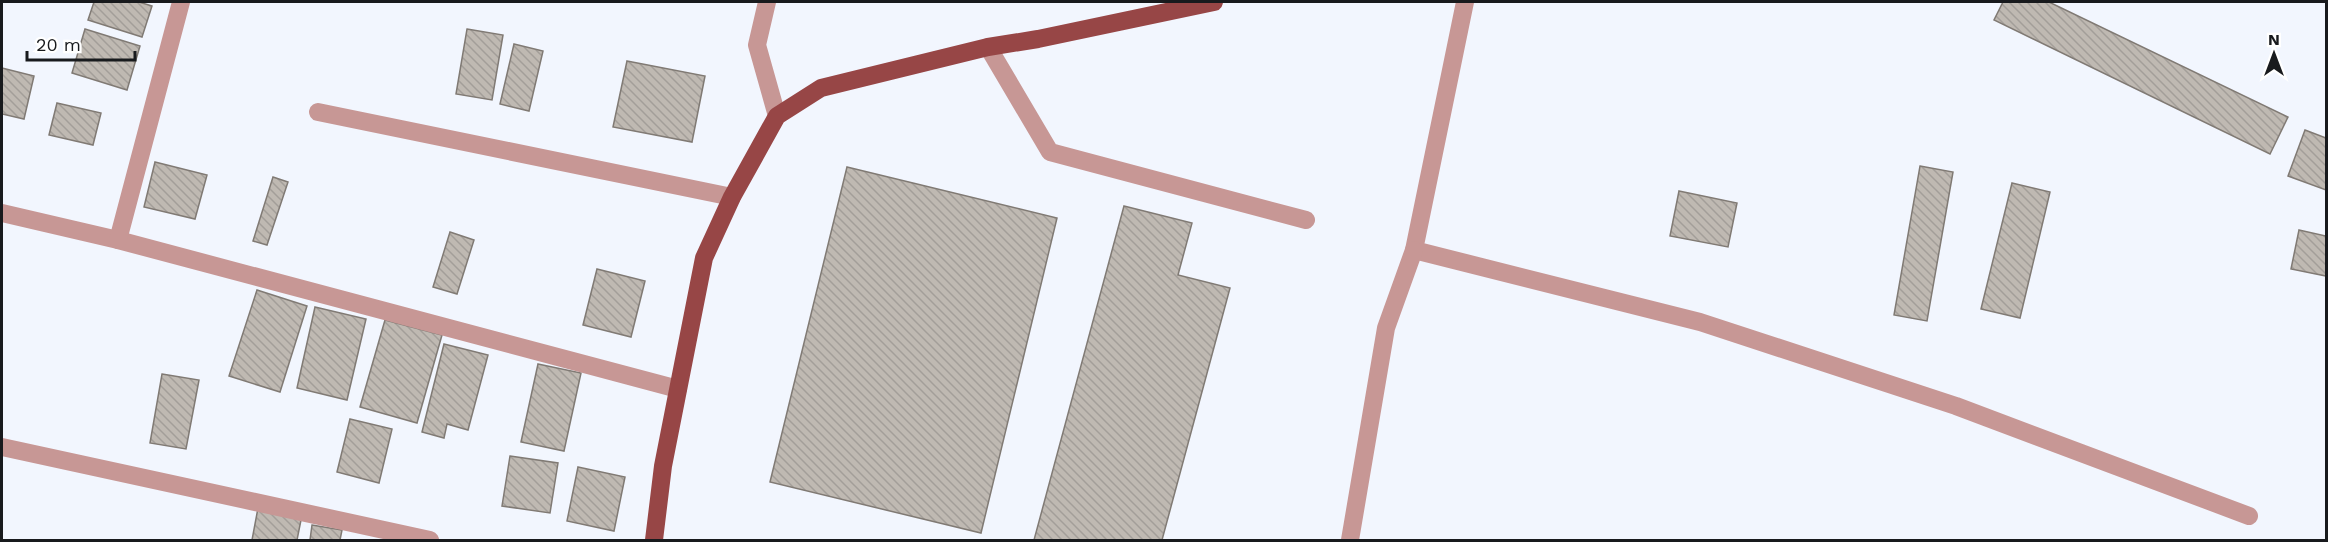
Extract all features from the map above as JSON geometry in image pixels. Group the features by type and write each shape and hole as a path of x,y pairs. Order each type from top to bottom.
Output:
{"main road":[{"path":"654,540 663,466 704,258 732,197 777,116 821,88 988,47 1038,39 1214,2"}],"street":[{"path":"118,240 181,2"},
{"path":"767,2 757,45 777,116"},
{"path":"1350,540 1386,328 1414,250 1465,2"},
{"path":"988,47 1050,152 1306,220"},
{"path":"318,111 732,197"},
{"path":"2,213 118,240 678,389"},
{"path":"1414,250 1700,322 1956,406 2249,516"},
{"path":"2,447 430,540"}],"building":[{"path":"94,2 139,2 152,6 142,37 88,20"},
{"path":"2003,2 2049,2 2288,117 2270,154 1994,20"},
{"path":"85,29 140,46 127,90 72,73"},
{"path":"467,29 503,35 492,100 456,94"},
{"path":"514,44 543,51 529,111 500,104"},
{"path":"627,61 705,76 692,142 613,127"},
{"path":"2,68 34,76 24,119 2,114"},
{"path":"57,103 101,113 93,145 49,135"},
{"path":"2305,130 2326,138 2326,190 2288,176"},
{"path":"155,162 207,175 195,219 144,207"},
{"path":"1920,166 1953,172 1927,321 1894,315"},
{"path":"847,167 1057,218 981,533 770,482"},
{"path":"273,177 288,182 267,245 253,241"},
{"path":"2012,183 2050,192 2020,318 1981,309"},
{"path":"1679,191 1737,203 1728,247 1670,236"},
{"path":"1124,206 1192,223 1178,275 1230,288 1162,540 1034,540"},
{"path":"2299,230 2326,236 2326,276 2291,269"},
{"path":"450,232 474,240 457,294 433,287"},
{"path":"597,269 645,281 631,337 583,325"},
{"path":"257,290 307,306 280,392 229,376"},
{"path":"315,307 366,319 347,400 297,388"},
{"path":"385,320 442,335 417,423 360,407"},
{"path":"444,344 488,355 468,430 447,424 444,438 422,432"},
{"path":"538,364 581,373 564,451 521,442"},
{"path":"162,374 199,380 186,449 150,443"},
{"path":"350,419 392,429 379,483 337,472"},
{"path":"510,456 558,463 550,513 502,506"},
{"path":"578,467 625,477 614,531 567,521"},
{"path":"258,508 302,515 297,540 252,540"},
{"path":"312,525 342,530 340,540 310,540"}]}
